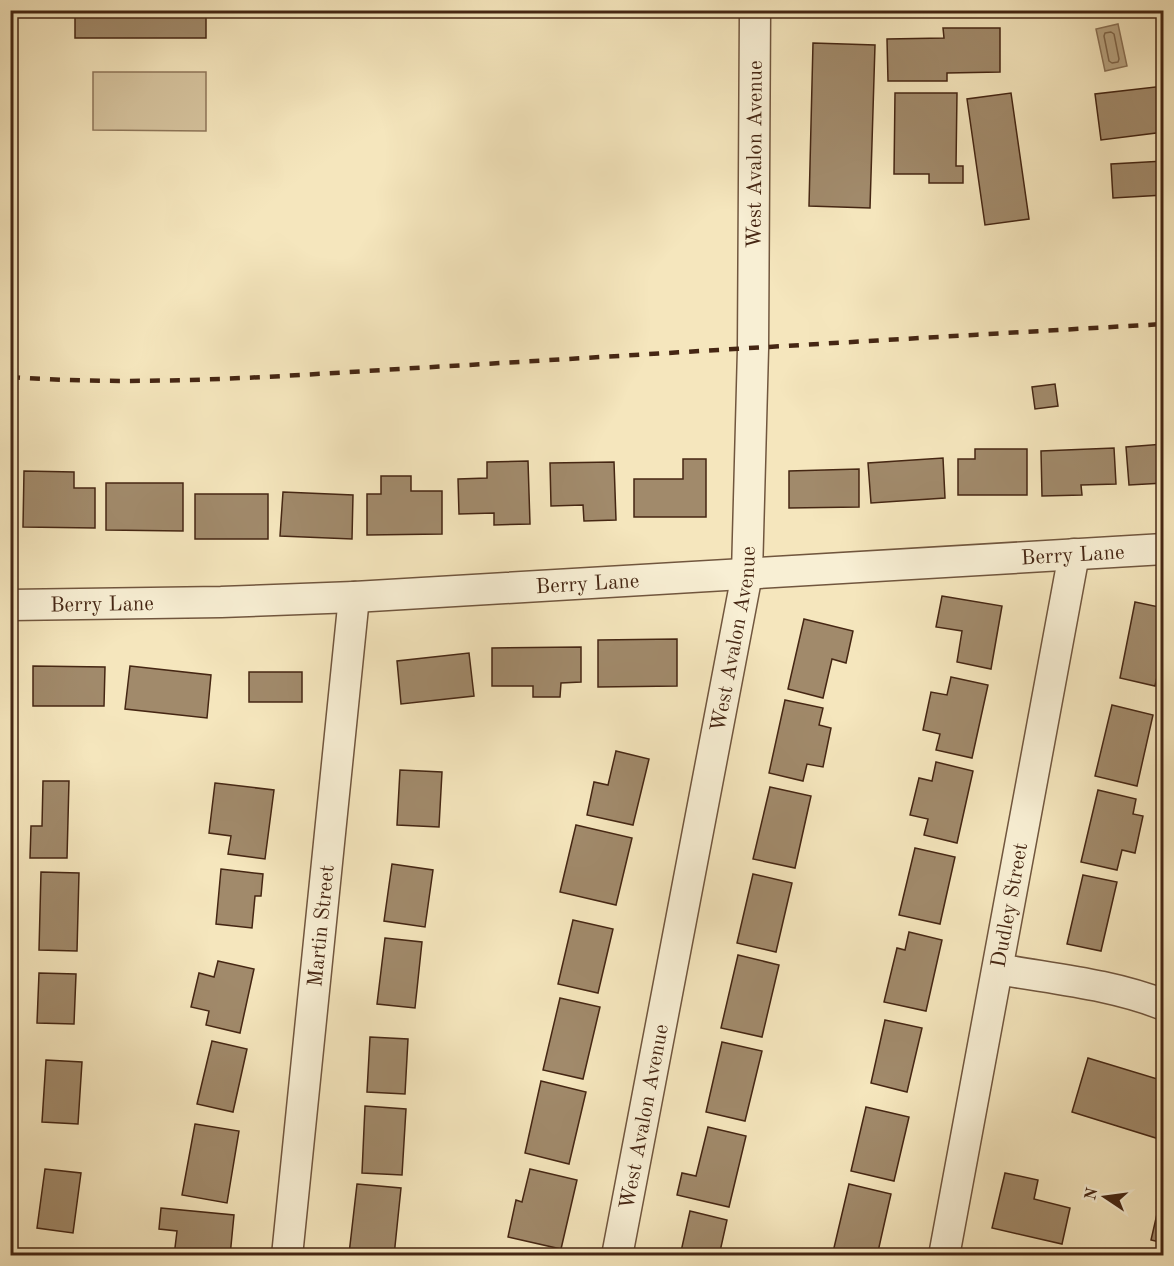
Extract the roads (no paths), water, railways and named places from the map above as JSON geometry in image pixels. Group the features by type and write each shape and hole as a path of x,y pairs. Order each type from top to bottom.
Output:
{"street":[{"name":"West Avalon Avenue","path":"616,1256 747,574 753,349 755,10"},
{"name":"Berry Lane","path":"10,605 221,602 354,597 1164,549"},
{"name":"Dudley Street","path":"944,1256 1074,554"},
{"name":"Martin Street","path":"287,1256 354,597"},
{"path":"998,969 1105,988 1136,995 1164,1005"}],"water":[{"path":"1118,24 1127,66 1105,71 1096,29"}],"railway":[{"path":"10,377 125,381 239,378 1164,324"}]}
